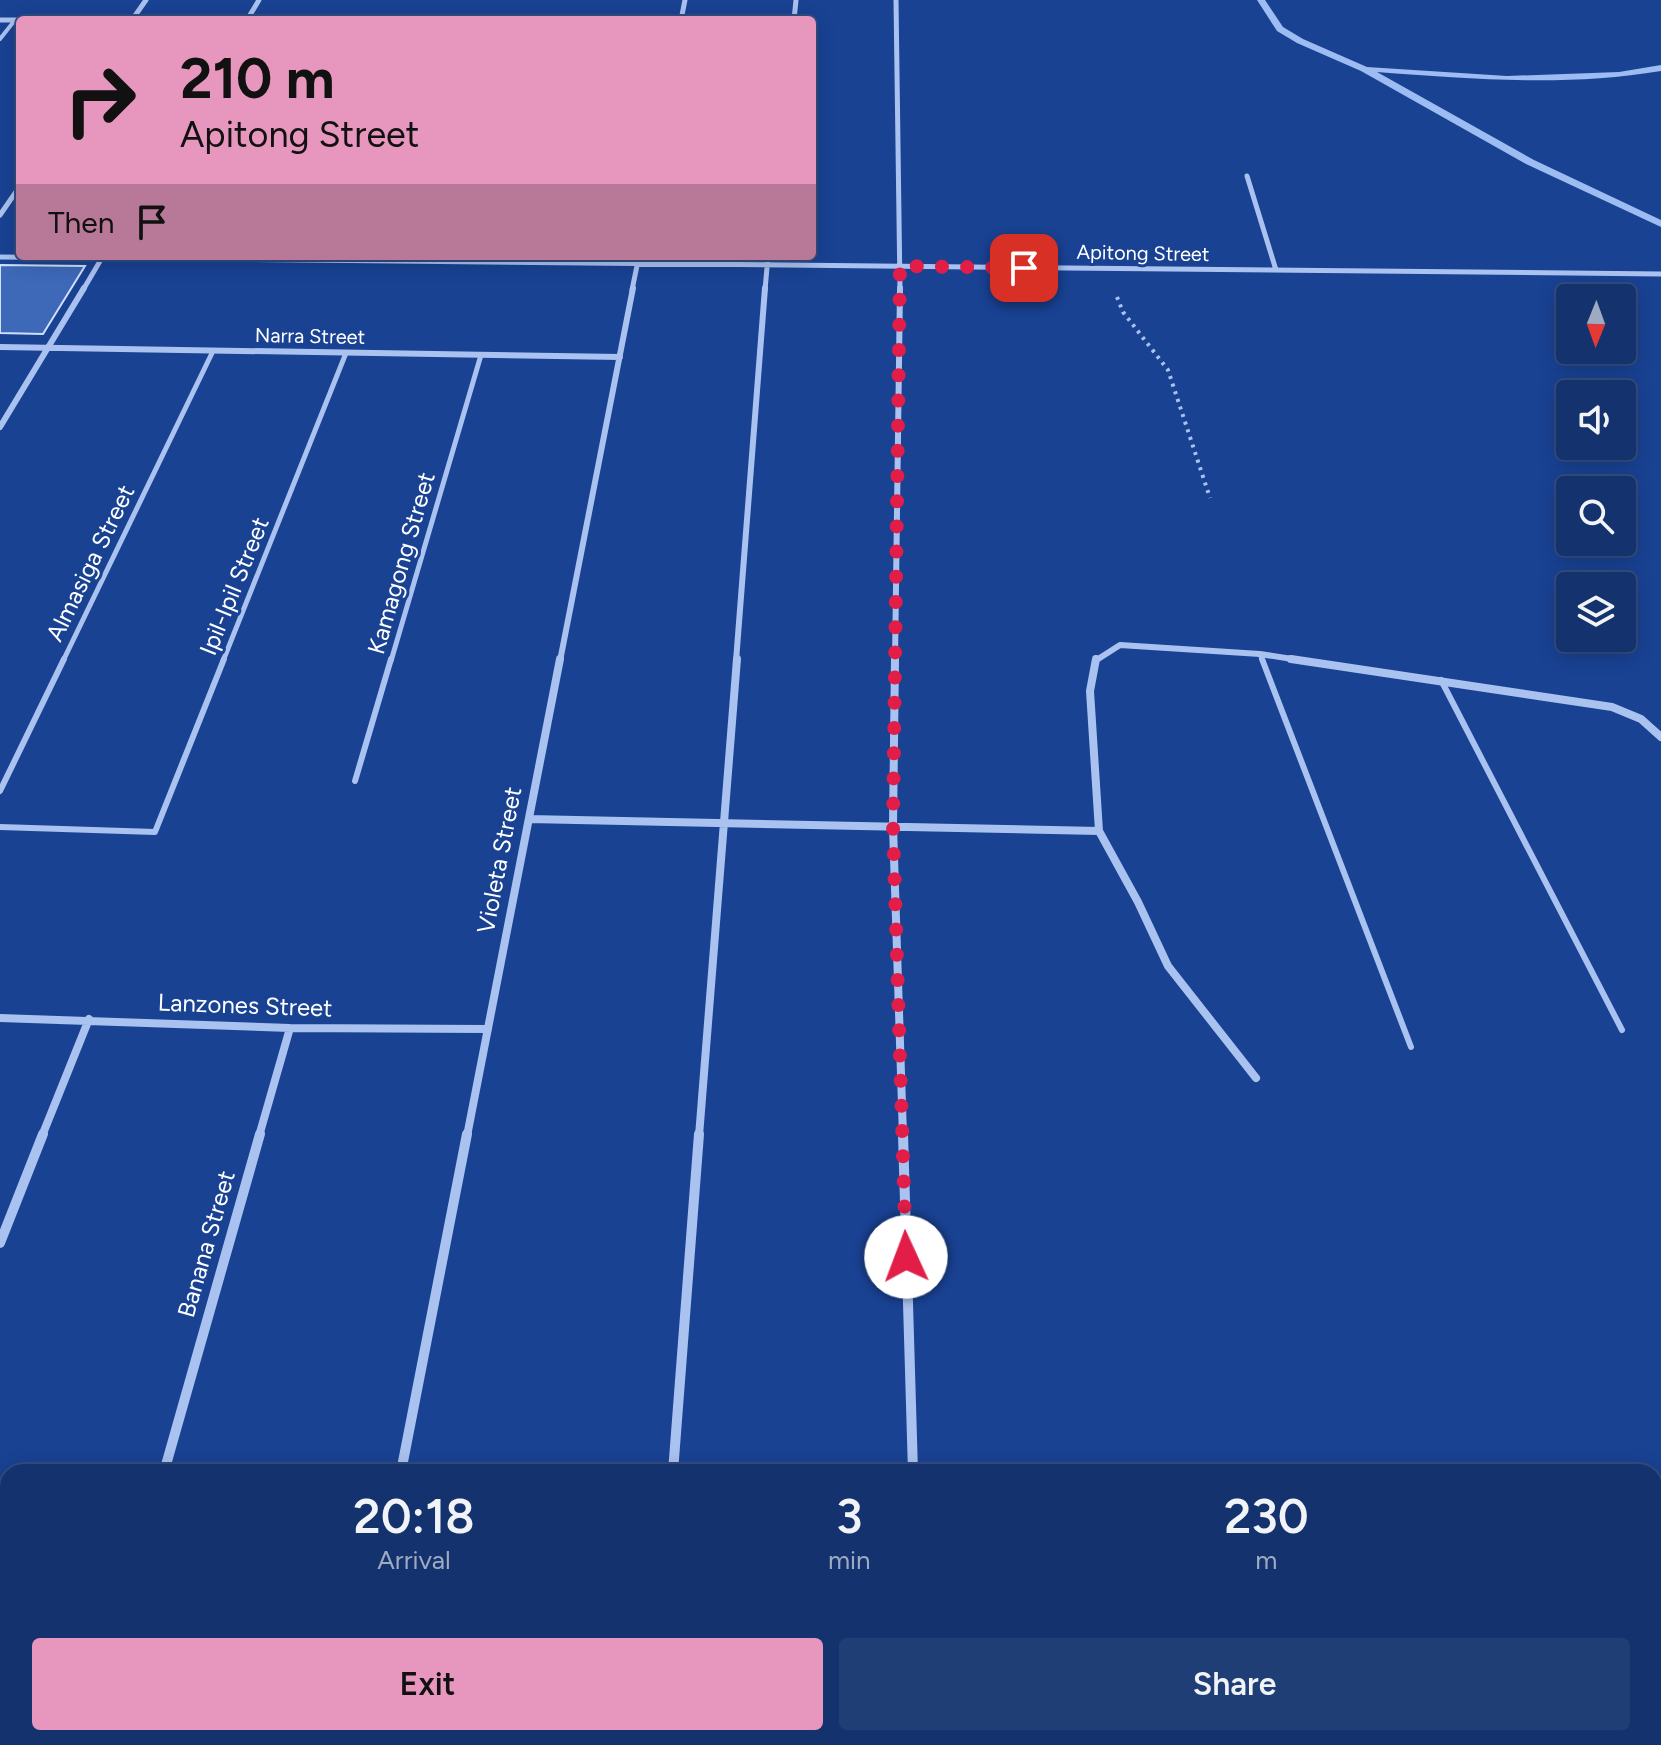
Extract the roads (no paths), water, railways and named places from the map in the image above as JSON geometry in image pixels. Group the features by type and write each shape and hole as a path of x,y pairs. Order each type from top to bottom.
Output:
{"street":[{"path":"896,0 900,266 893,826 913,1464"},
{"path":"1247,176 1276,270"},
{"path":"0,215 16,192"},
{"path":"0,427 101,260"},
{"name":"Apitong Street","path":"639,260 1117,269 1661,274"},
{"name":"Violeta Street","path":"403,1464 639,260"},
{"path":"674,1464 768,261"},
{"name":"Narra Street","path":"0,347 620,357"},
{"path":"1256,1078 1168,966 1138,902 1099,831 1090,691 1095,659 1120,645 1260,654 1612,707 1641,719 1661,737"},
{"path":"529,819 1099,831"},
{"name":"Lanzones Street","path":"0,1018 290,1028 488,1029"},
{"path":"0,1243 89,1019"},
{"name":"Banana Street","path":"166,1464 290,1028"}],"lane":[{"path":"0,39 16,22"},
{"name":"Almasiga Street","path":"0,791 213,351"},
{"name":"Ipil-Ipil Street","path":"0,827 155,832 346,353"},
{"name":"Kamagong Street","path":"355,781 481,355"},
{"path":"1260,654 1411,1047"},
{"path":"1441,680 1622,1030"}],"waterway":[{"path":"1261,0 1280,29 1300,41 1364,69 1530,162 1661,224"},
{"path":"1370,69 1507,79 1619,75 1661,68"}]}
